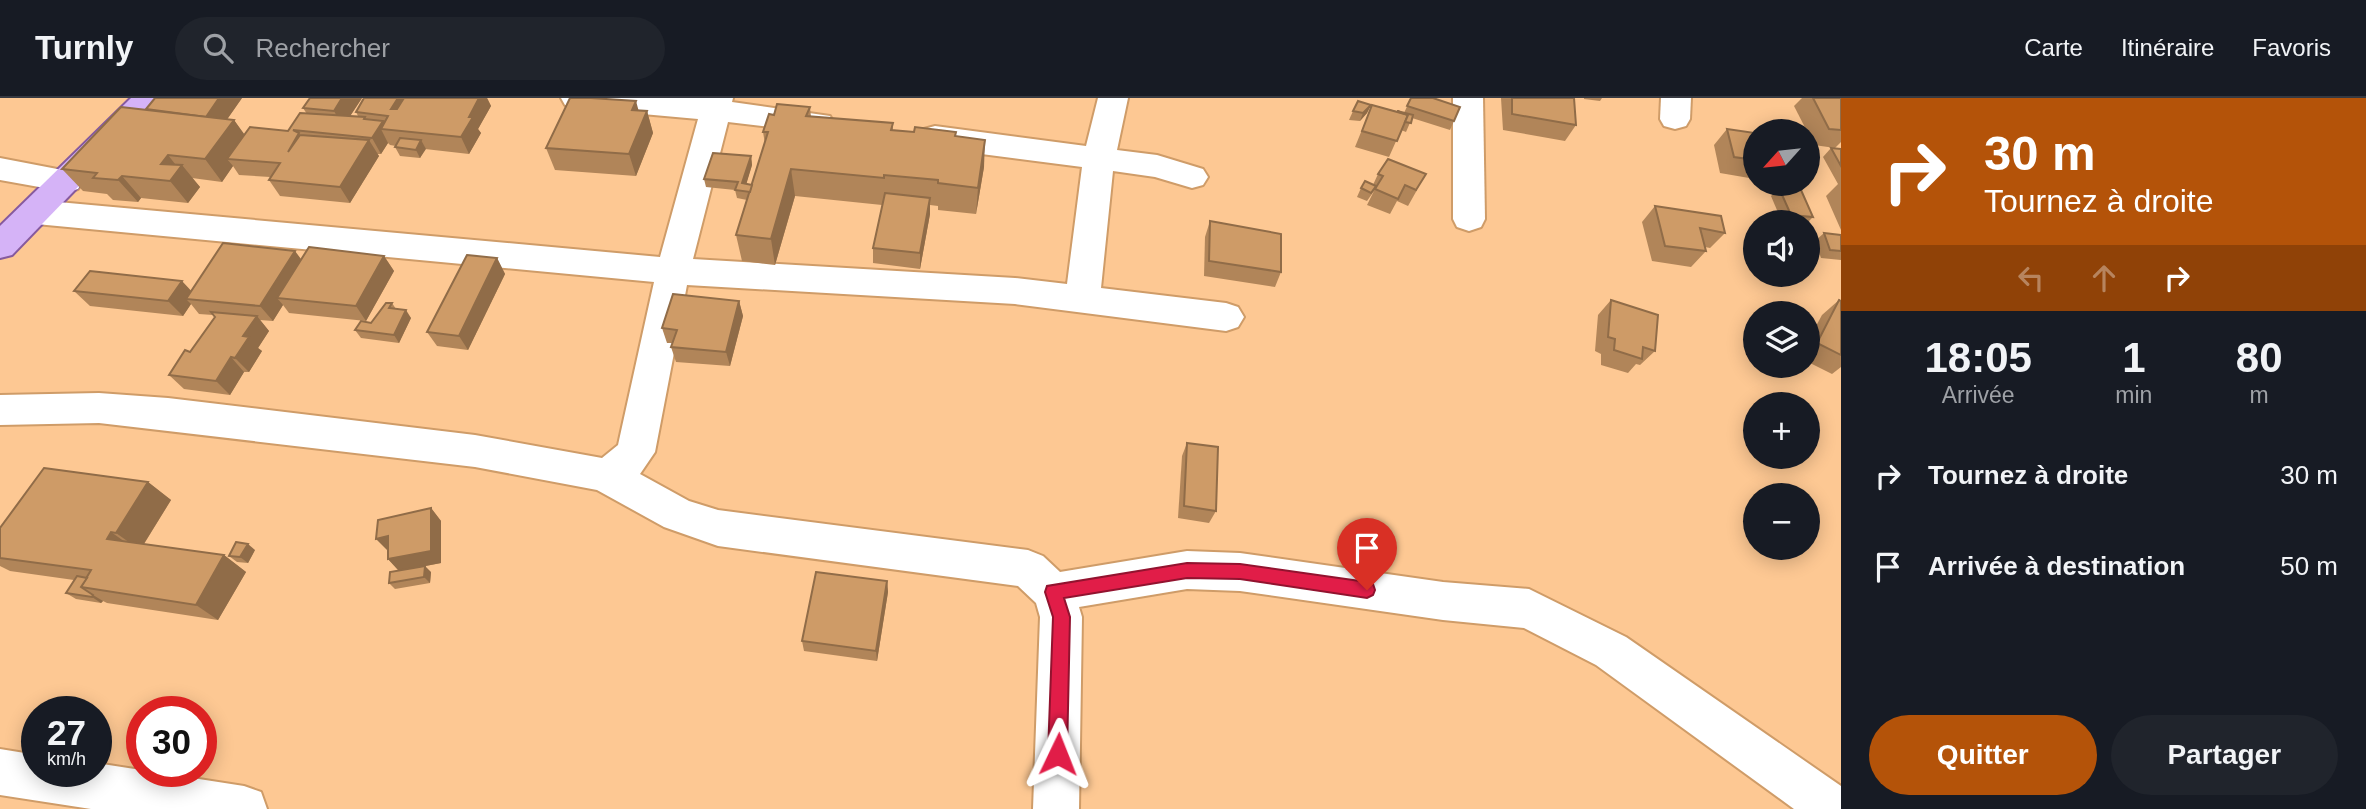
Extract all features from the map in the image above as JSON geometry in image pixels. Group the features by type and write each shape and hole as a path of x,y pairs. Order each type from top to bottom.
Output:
{"main road":[{"path":"0,246 149,98"}],"street":[{"path":"576,98 717,104 853,127"},
{"path":"1083,298 1099,158 1113,98"},
{"path":"1468,98 1469,219"},
{"path":"605,475 624,465 636,452 673,271 717,104"},
{"path":"908,134 1157,166 1192,177"},
{"path":"0,169 67,181"},
{"path":"36,212 673,271 1001,290 1226,317"},
{"path":"0,410 99,408 475,451 605,475 678,515 718,528 1028,569 1053,592 1061,617 1056,809"},
{"path":"1053,592 1187,570 1240,572 1443,601 1528,610 1611,651 1833,809"},
{"path":"0,772 244,809"}],"building":[{"path":"155,98 219,98 206,117 146,109"},
{"path":"310,98 342,98 334,111 303,108"},
{"path":"364,98 398,98 391,109 397,109 404,98 479,98 469,117 473,117 461,137 381,129 388,116 356,112"},
{"path":"570,98 636,101 632,110 647,111 629,154 546,148"},
{"path":"1411,98 1433,98 1460,107 1454,121 1407,106"},
{"path":"1512,98 1574,98 1576,125 1512,114"},
{"path":"1813,98 1841,98 1841,130 1829,129"},
{"path":"1358,101 1371,105 1363,113 1353,111"},
{"path":"777,104 810,107 806,116 893,123 891,130 914,132 915,127 956,132 955,136 985,140 978,188 938,183 938,180 791,169 771,239 736,235 768,132 763,132 769,114 774,115"},
{"path":"1372,105 1408,115 1397,141 1362,131"},
{"path":"121,107 234,120 205,159 168,155 161,164 182,165 170,181 122,176 118,180 93,178 97,173 62,169"},
{"path":"1397,111 1413,115 1411,123 1405,122 1408,115"},
{"path":"300,113 365,117 364,119 383,121 372,138 293,130 299,133 288,152 300,135 369,140 340,187 269,180 280,163 227,159 250,127 288,131"},
{"path":"1727,129 1743,131 1743,158 1734,157"},
{"path":"400,138 421,140 416,150 395,147"},
{"path":"1831,148 1841,149 1841,166"},
{"path":"713,153 751,156 742,183 752,185 750,192 735,190 738,182 704,179"},
{"path":"1388,159 1426,174 1416,190 1405,185 1398,199 1375,189 1383,176 1378,174"},
{"path":"1365,181 1376,186 1371,193 1361,188"},
{"path":"885,193 930,198 920,253 873,248"},
{"path":"1783,196 1804,196 1810,210 1789,210"},
{"path":"1655,206 1721,216 1725,233 1700,228 1706,251 1665,246"},
{"path":"1210,221 1281,234 1281,272 1209,261"},
{"path":"1824,233 1841,235 1841,251 1830,250"},
{"path":"223,243 295,251 260,306 186,299"},
{"path":"309,247 384,256 356,306 277,298"},
{"path":"467,255 497,258 459,336 427,332"},
{"path":"90,271 182,281 168,301 74,291"},
{"path":"673,294 739,301 726,352 671,347 677,330 662,328"},
{"path":"1611,300 1658,315 1655,351 1643,347 1642,359 1614,350 1615,339 1608,337"},
{"path":"1839,300 1841,301 1841,355 1820,344 1820,337"},
{"path":"386,303 392,303 389,308 406,310 394,335 355,330 361,321 371,323"},
{"path":"211,312 257,316 243,336 249,337 235,358 231,357 216,381 169,375 185,350 190,352 215,317"},
{"path":"1187,443 1218,447 1216,511 1184,506"},
{"path":"44,468 148,482 116,533 111,532 107,539 224,555 196,605 81,587 91,570 0,558 0,528"},
{"path":"431,508 431,551 388,559 388,536 376,539 378,520"},
{"path":"236,542 248,544 240,557 229,556"},
{"path":"425,566 424,577 389,583 390,572"},
{"path":"816,572 887,581 876,651 802,641"},
{"path":"77,576 87,578 81,587 93,595 92,597 66,593"}],"route":[{"path":"1058,754 1061,617 1053,592 1187,570 1240,572 1367,590"}]}
